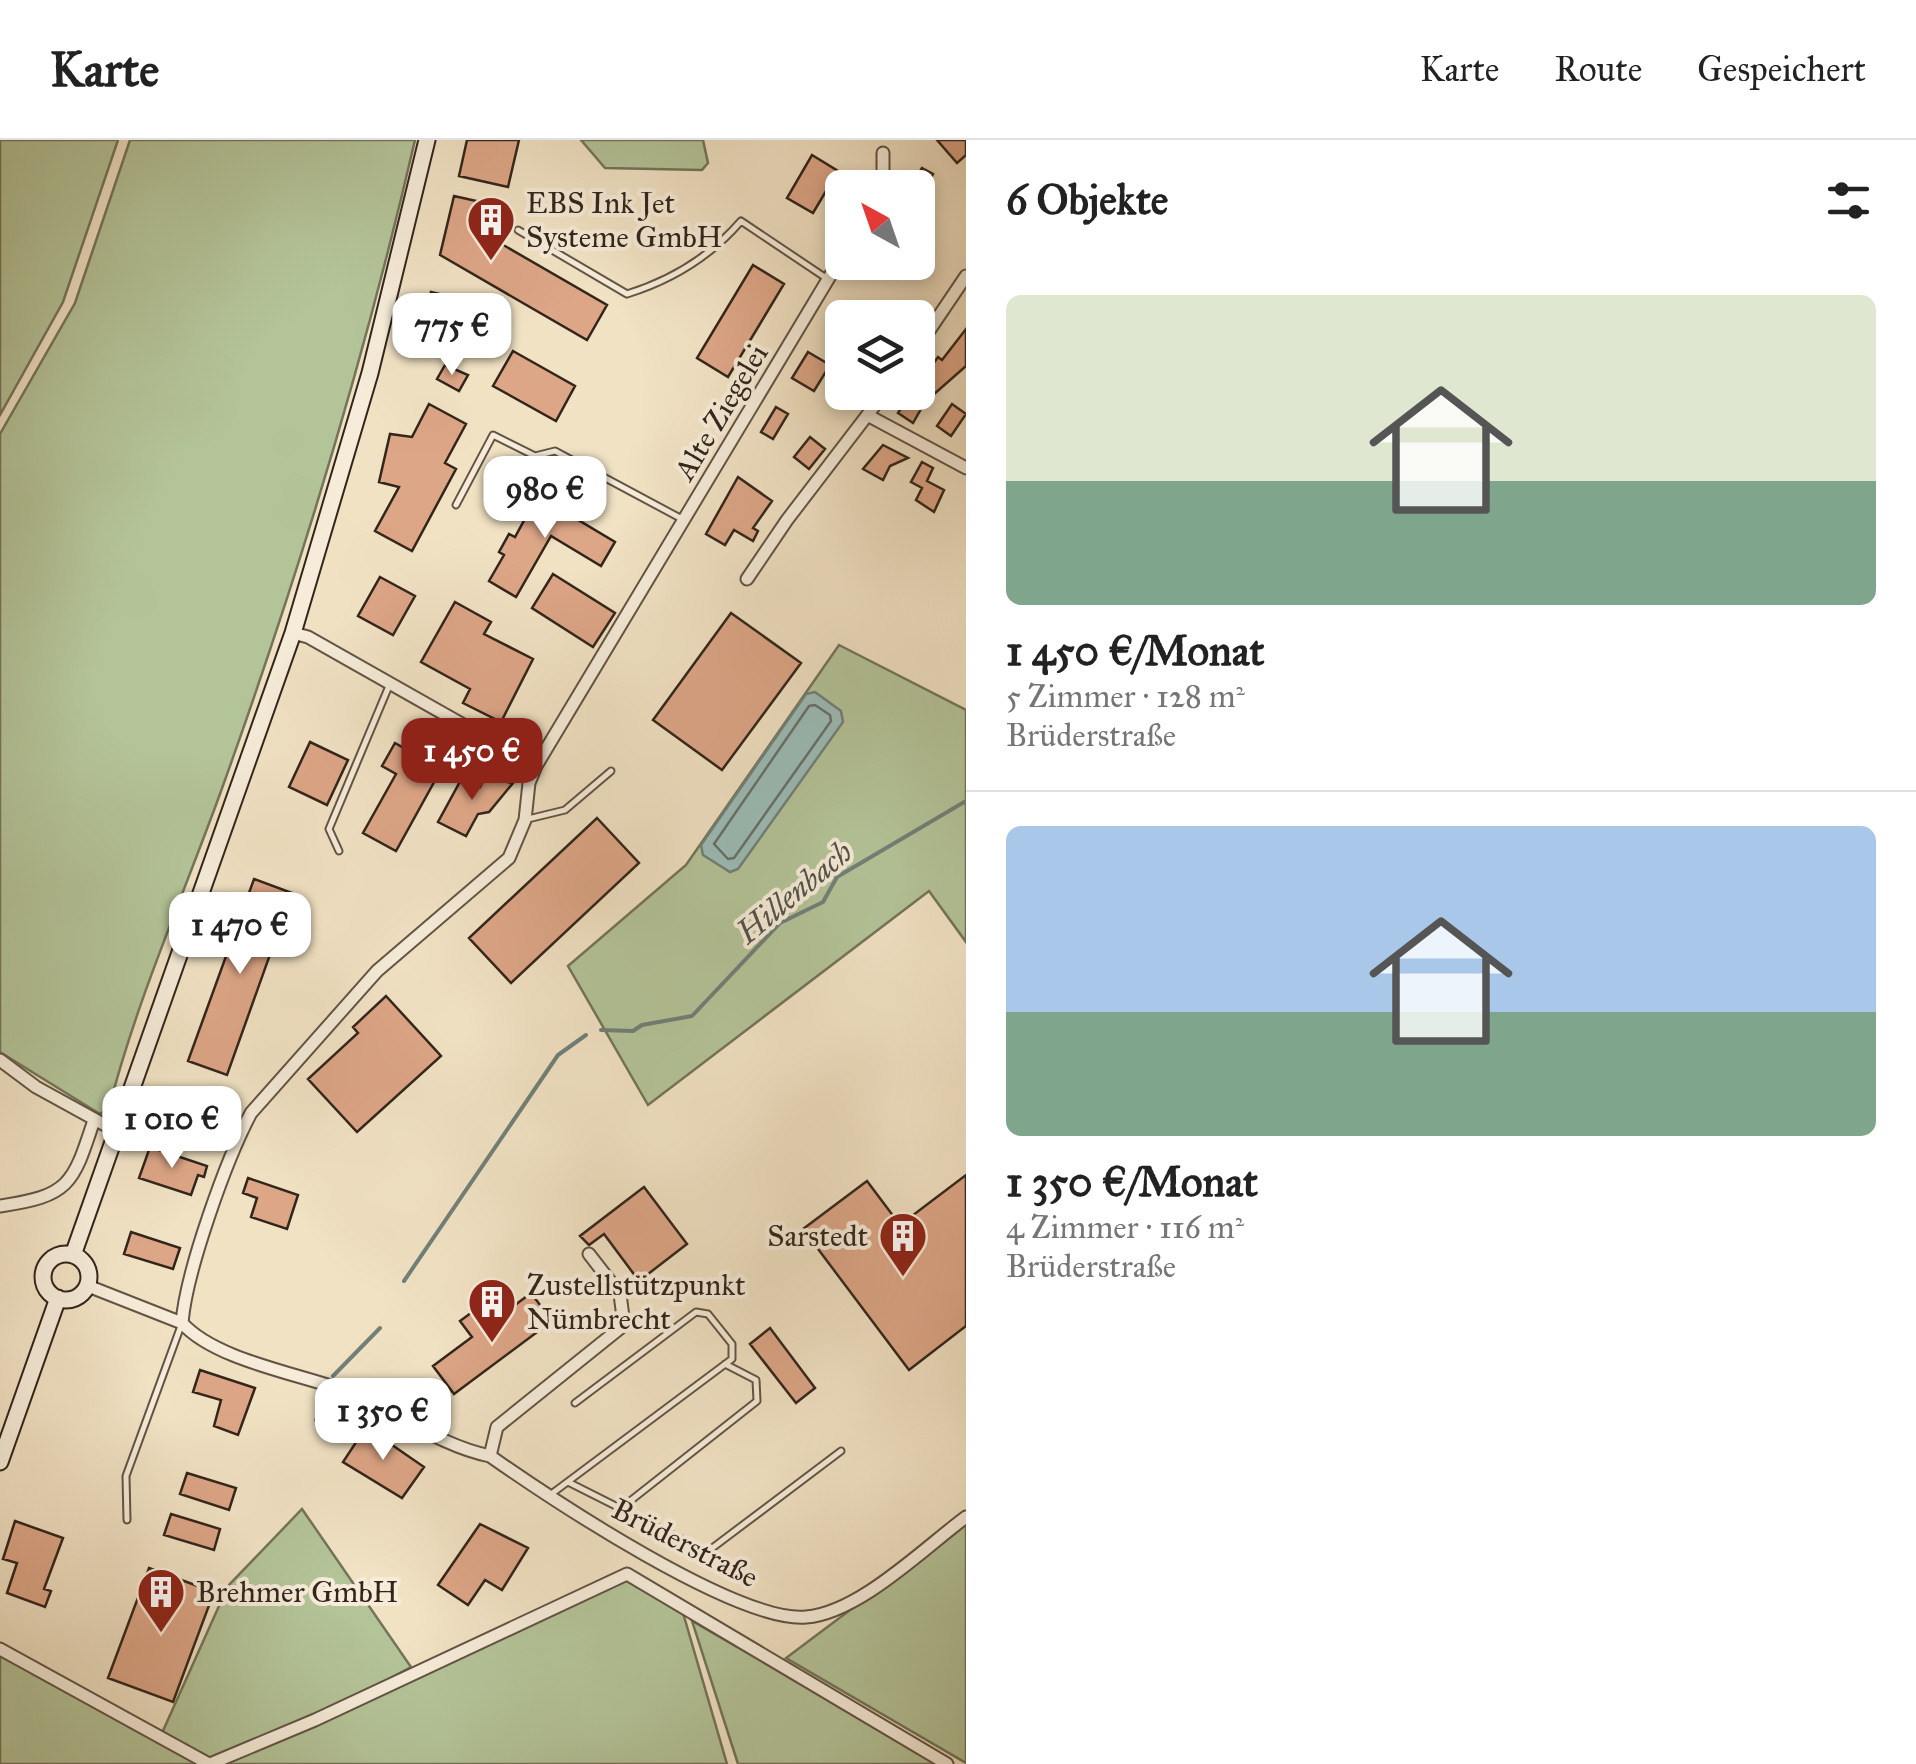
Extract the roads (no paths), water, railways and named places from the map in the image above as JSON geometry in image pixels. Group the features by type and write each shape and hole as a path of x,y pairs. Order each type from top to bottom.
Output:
{"main road":[{"path":"73,1254 294,632 370,373 427,140"},
{"path":"73,1254 87,1265 88,1286 78,1297 58,1298 45,1286 44,1270 54,1257 73,1254"},
{"path":"0,1462 58,1298"}],"street":[{"path":"883,153 883,170"},
{"path":"935,322 966,276"},
{"name":"Alte Ziegelei","path":"536,766 828,280"},
{"path":"748,579 787,520 873,410"},
{"path":"869,416 966,468"},
{"path":"182,1324 184,1294 238,1138 251,1114 377,970 509,858 525,820 529,783 536,766 294,632"},
{"path":"0,1060 116,1132"},
{"path":"0,1206 60,1193 76,1178 94,1120"},
{"path":"490,1456 498,1427 624,1325 620,1294 589,1254"},
{"name":"Brüderstraße","path":"88,1286 182,1324 194,1338 221,1350 355,1395 459,1449 490,1456 648,1556 750,1607 806,1618 852,1603 966,1517"},
{"path":"0,1649 210,1764 316,1720 628,1574 947,1764"}],"lane":[{"path":"518,230 627,294 661,284 719,247 741,222 825,278"},
{"path":"456,504 493,435 535,456 555,452 685,520"},
{"path":"339,851 330,829 390,684"},
{"path":"525,820 564,810 611,772"},
{"path":"548,1496 724,1364 734,1354 732,1344 708,1314 696,1312 574,1403"},
{"path":"127,1520 126,1476 169,1348 182,1324"},
{"path":"620,1508 758,1401 756,1380 724,1364"},
{"path":"568,1482 707,1552 841,1452"}],"water":[{"path":"815,692 841,711 843,722 738,869 730,872 703,855 701,845 806,694"}],"waterway":[{"name":"Hillenbach","path":"601,1030 633,1031 642,1025 692,1016 780,923 823,902 837,877 966,801"},
{"name":"Hillenbach","path":"404,1281 558,1055 586,1035"},
{"name":"Hillenbach","path":"333,1376 380,1328"},
{"name":"Hillenbach","path":"316,1420 324,1400"}],"place":[{"name":"EBS Ink Jet Systeme GmbH","path":"491,262"},
{"name":"Sarstedt","path":"903,1278"},
{"name":"Zustellstützpunkt Nümbrecht","path":"492,1344"},
{"name":"Brehmer GmbH","path":"161,1634"}]}
